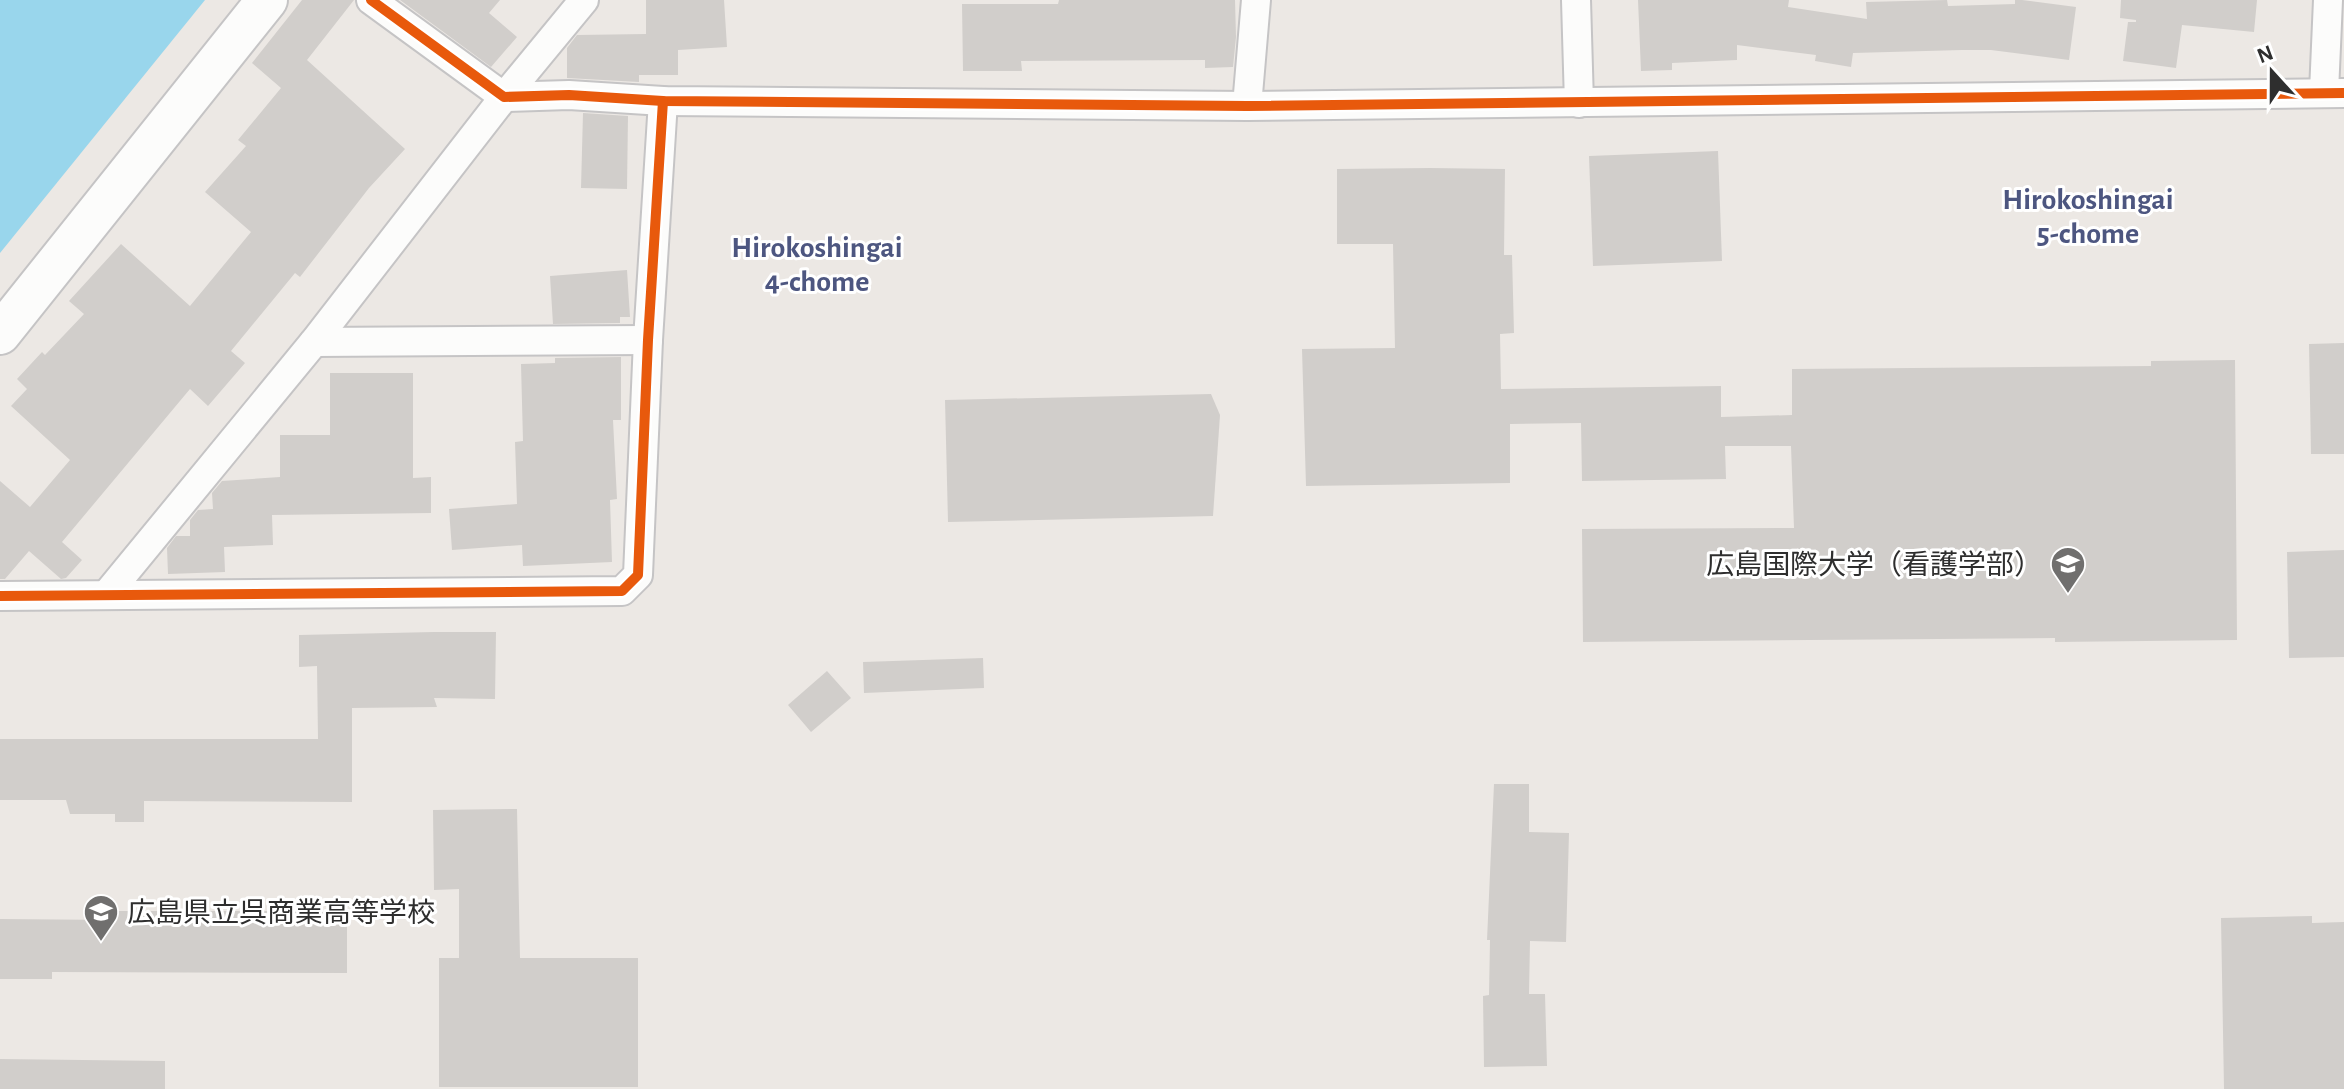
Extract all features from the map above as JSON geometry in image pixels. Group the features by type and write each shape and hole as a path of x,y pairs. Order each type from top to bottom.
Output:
{"street":[{"path":"0,334 267,0"},
{"path":"371,0 504,97 569,95 663,101 1247,106 2334,93 2328,0"},
{"path":"107,594 314,342 504,97 584,0"},
{"path":"1247,106 1256,0"},
{"path":"1576,0 1579,103"},
{"path":"0,596 622,591 638,575 663,101"},
{"path":"314,342 648,340"}],"water":[{"path":"0,0 205,0 0,253"}],"building":[{"path":"302,0 354,0 307,60 405,149 369,188 300,277 295,273 231,351 245,363 208,406 190,389 62,542 82,560 66,578 61,579 29,551 5,579 0,579 0,481 30,507 70,460 11,406 27,389 17,379 84,314 69,301 121,244 190,306 251,232 205,192 246,146 238,140 281,88 252,63"},
{"path":"400,0 500,0 489,13 517,37 491,67"},
{"path":"646,0 724,0 727,47 678,50 678,75 639,75 639,82 567,78 567,48 577,35 646,34"},
{"path":"1059,0 1235,0 1233,67 1205,68 1205,60 1021,61 1022,71 963,71 962,4 1058,4"},
{"path":"1638,0 1789,0 1788,7 1867,19 1866,2 1947,0 1948,6 2015,4 2015,0 2022,0 2076,7 2069,60 1991,50 1853,53 1851,67 1815,61 1816,55 1737,45 1737,60 1672,63 1672,70 1641,71"},
{"path":"2121,0 2257,0 2254,32 2182,25 2176,68 2123,61 2128,22 2136,20 2120,18"},
{"path":"583,113 628,116 627,189 581,188"},
{"path":"1718,151 1722,261 1593,266 1589,156"},
{"path":"1337,169 1505,169 1504,255 1512,255 1514,333 1500,334 1501,389 1721,386 1721,417 1792,415 1792,369 2151,366 2151,361 2235,360 2237,640 2055,642 2055,638 1583,642 1582,529 1794,528 1791,446 1725,446 1726,479 1582,481 1581,423 1510,424 1510,483 1306,486 1302,349 1395,348 1393,244 1337,244"},
{"path":"627,270 630,317 620,317 620,323 553,324 550,276"},
{"path":"2344,343 2344,454 2311,454 2309,344"},
{"path":"621,357 621,420 613,420 617,499 610,500 612,562 523,566 522,545 452,550 449,509 517,504 515,442 523,441 521,364 555,363 555,358"},
{"path":"330,373 413,373 413,478 431,477 431,513 272,515 273,545 224,547 225,572 168,574 167,548 176,536 190,536 190,520 198,510 213,509 212,493 222,481 280,477 280,435 330,435"},
{"path":"1211,394 1220,415 1213,516 948,522 945,400"},
{"path":"2344,550 2344,657 2289,658 2287,552"},
{"path":"496,632 495,699 434,698 437,707 352,708 352,802 144,801 144,822 115,822 115,814 70,814 66,800 0,800 0,739 318,739 317,666 299,667 299,635"},
{"path":"983,658 984,688 864,693 863,662"},
{"path":"827,671 851,698 811,732 788,705"},
{"path":"1494,784 1529,784 1529,832 1569,833 1566,942 1530,941 1529,994 1545,994 1547,1066 1484,1067 1483,996 1489,995 1490,940 1487,940"},
{"path":"517,809 520,958 638,958 638,1087 439,1087 439,958 459,958 459,889 434,890 433,810"},
{"path":"114,911 347,911 347,973 52,972 52,979 0,979 0,919 114,920"},
{"path":"2312,916 2312,923 2344,922 2344,1089 2224,1089 2221,918"},
{"path":"0,1059 165,1061 165,1089 0,1089"}],"cycle path":[{"path":"371,0 504,97 569,95 663,101 1247,106 2344,93"},
{"path":"0,596 622,591 638,575 663,101"}],"place":[{"name":"広島国際大学（看護学部）","path":"2068,595"},
{"name":"広島県立呉商業高等学校","path":"101,943"}],"district":[{"name":"Hirokoshingai 5-chome","path":"2088,216"},
{"name":"Hirokoshingai 4-chome","path":"817,264"}]}
